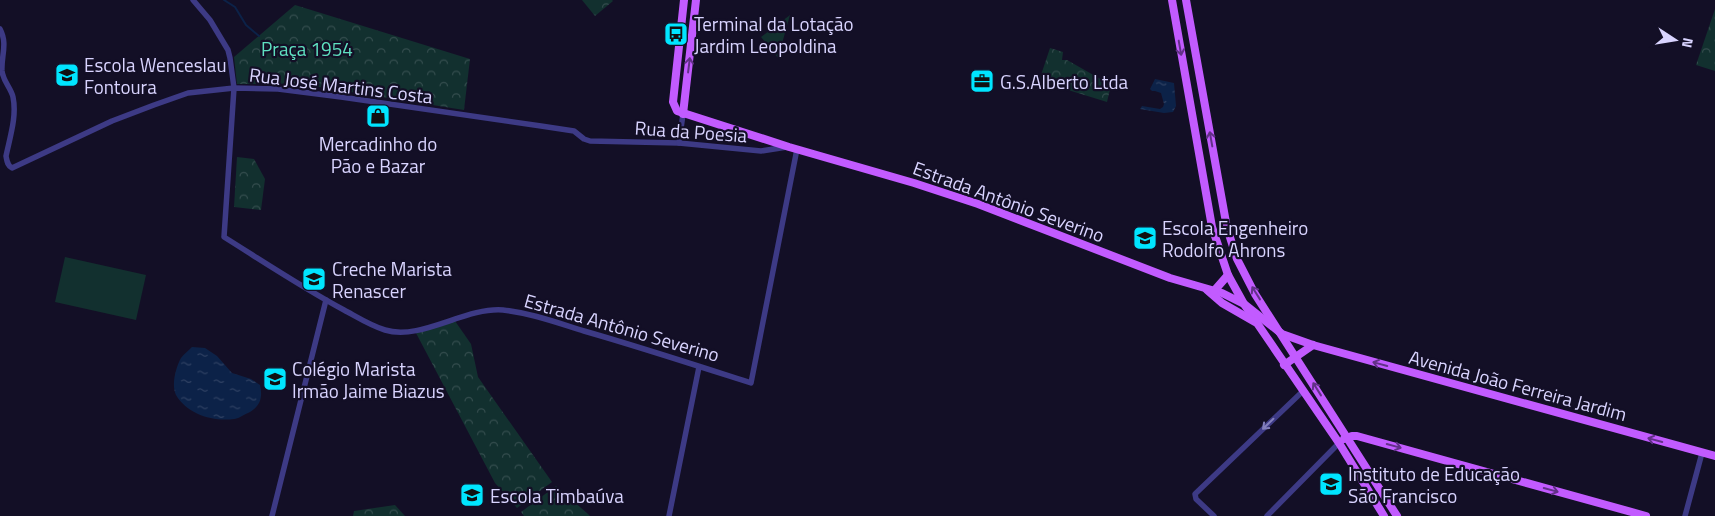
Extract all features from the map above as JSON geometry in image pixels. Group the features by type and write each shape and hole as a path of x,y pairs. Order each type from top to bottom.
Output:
{"main road":[{"path":"684,0 673,102 677,111 683,114 696,0"},
{"path":"1172,0 1212,227 1228,275 1244,304 1339,443 1384,516"},
{"path":"1186,0 1227,228 1237,259 1245,276 1397,516"},
{"name":"Estrada Antônio Severino","path":"683,114 914,183 1024,220 1170,278 1211,290 1244,304 1282,334"},
{"path":"1211,290 1228,275"},
{"name":"Estrada Antônio Severino","path":"1211,290 1222,303 1257,323"},
{"name":"Avenida João Ferreira Jardim","path":"1282,334 1313,345 1715,455"},
{"path":"1284,365 1313,345"},
{"path":"1339,443 1347,437 1357,436 1646,516"}],"street":[{"path":"193,0 210,20 228,50 234,88"},
{"name":"Rua José Martins Costa","path":"0,29 4,36 2,74 12,95 14,108 6,156 9,166 12,168 112,121 188,93 234,88 278,89 541,126 574,131 590,141"},
{"name":"Estrada Antônio Severino","path":"234,88 224,237 326,300 376,327 387,331 400,332 411,331 488,311 503,310 516,312 646,349 751,383 793,148"},
{"path":"679,143 683,114"},
{"name":"Rua da Poesia","path":"590,141 679,143 761,151 793,148"},
{"path":"272,516 326,300"},
{"path":"670,516 699,367"},
{"path":"1214,516 1195,496 1303,390"},
{"path":"1266,516 1339,443"},
{"path":"1685,516 1702,452"}],"green space":[{"path":"582,0 612,0 613,1 595,16"},
{"name":"Praça 1954","path":"295,5 470,59 464,110 300,84 237,84 234,57"},
{"path":"1715,9 1715,71 1696,65"},
{"path":"790,15 778,58 761,37"},
{"path":"1050,48 1063,52 1062,60 1067,60 1111,85 1107,102 1039,81"},
{"path":"237,157 254,159 265,179 261,210 234,207"},
{"path":"65,257 146,275 136,320 55,302"},
{"path":"455,321 471,344 478,377 552,482 517,508 495,483 416,333"},
{"path":"556,486 590,516 524,516 521,512"},
{"path":"395,505 405,516 353,516 354,511"}],"water":[{"path":"1155,79 1174,83 1176,106 1173,112 1164,113 1140,109 1142,106 1160,109 1163,107 1161,93 1150,89"},
{"path":"192,347 205,348 217,356 232,373 251,379 260,385 261,398 258,405 248,413 226,420 201,415 181,402 176,395 174,386 177,366 181,358"}],"waterway":[{"path":"224,0 235,7 246,25 259,36"}],"place":[{"name":"Terminal da Lotação Jardim Leopoldina","path":"676,34"},
{"name":"Escola Wenceslau Fontoura","path":"67,75"},
{"name":"G.S.Alberto Ltda","path":"982,81"},
{"name":"Mercadinho do Pão e Bazar","path":"378,116"},
{"name":"Escola Engenheiro Rodolfo Ahrons","path":"1145,238"},
{"name":"Creche Marista Renascer","path":"314,279"},
{"name":"Colégio Marista Irmão Jaime Biazus","path":"275,379"},
{"name":"Instituto de Educação São Francisco","path":"1331,484"},
{"name":"Escola Timbaúva","path":"472,495"}]}
